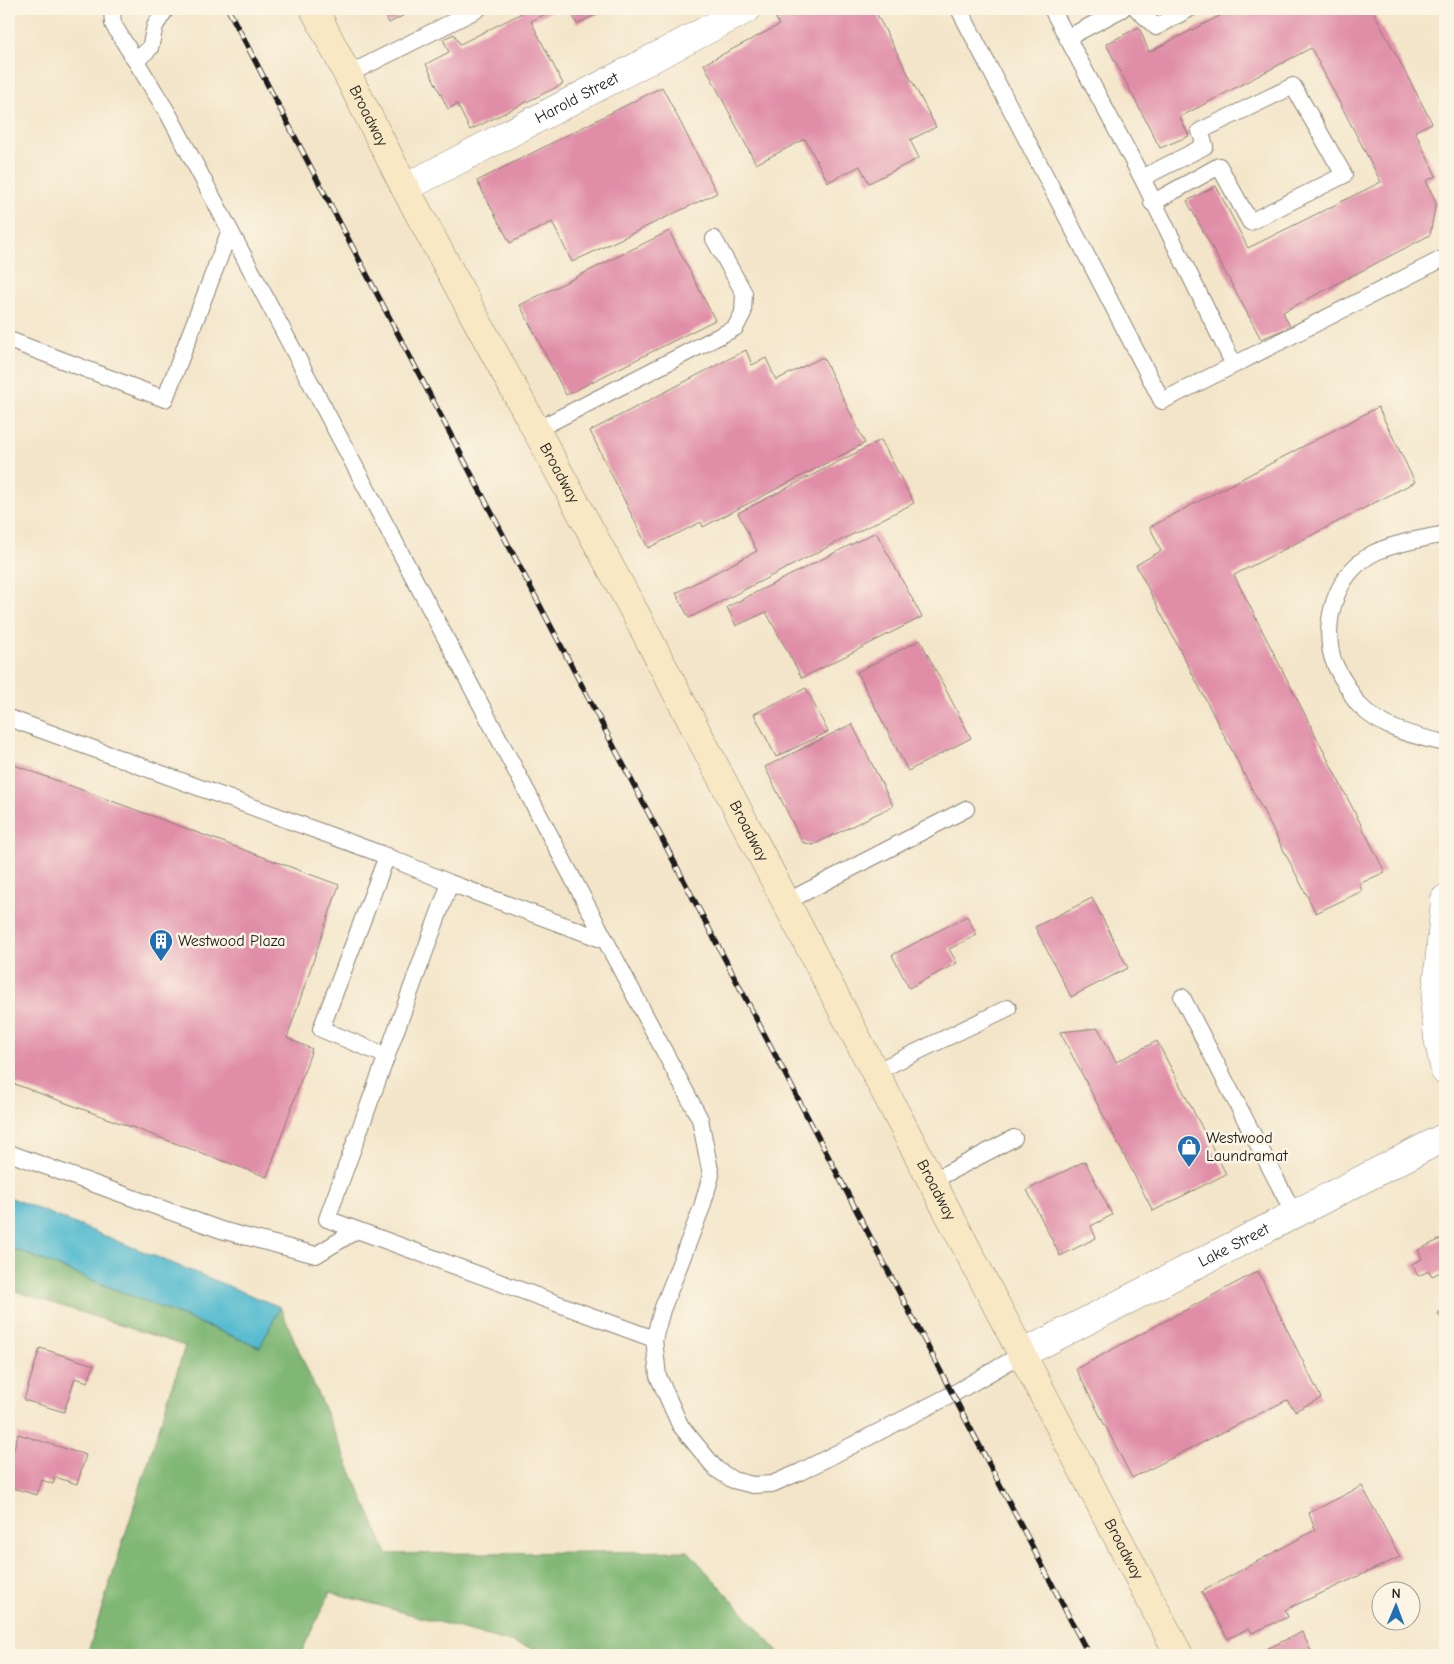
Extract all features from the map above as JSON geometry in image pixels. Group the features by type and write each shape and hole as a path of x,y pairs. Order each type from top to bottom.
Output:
{"street":[{"name":"Broadway","path":"314,9 405,188 633,609 1180,1655"},
{"name":"Harold Street","path":"405,188 747,9"},
{"path":"1445,899 1435,1009 1438,1038 1445,1071"},
{"name":"Lake Street","path":"1022,1354 1445,1137"}],"lane":[{"path":"112,9 113,24 137,60 169,115 604,940 700,1118 711,1175 702,1207 662,1310 654,1339 658,1376 680,1424 716,1469 733,1480 753,1485 772,1484 800,1472 953,1394 1022,1354"},
{"path":"137,60 150,48 155,26 166,9"},
{"path":"347,75 478,9"},
{"path":"959,9 1162,402 1440,260 1445,260"},
{"path":"1067,38 1122,9"},
{"path":"1137,9 1156,27 1189,9"},
{"path":"1059,11 1067,38 1142,178 1152,203 1234,365"},
{"path":"1142,178 1204,146 1200,131 1293,86 1344,175 1250,222 1219,166 1152,203"},
{"path":"9,340 164,399 230,230"},
{"path":"536,430 735,328 743,313 744,293 714,239"},
{"path":"1445,534 1373,553 1356,566 1339,589 1328,620 1331,654 1343,680 1359,705 1385,725 1413,735 1445,743"},
{"path":"9,718 387,856 450,882 604,940"},
{"path":"786,902 966,809"},
{"path":"387,856 321,1029 387,1056"},
{"path":"450,882 326,1219 654,1339"},
{"path":"1182,997 1294,1214"},
{"path":"875,1072 1008,1008"},
{"path":"932,1181 1014,1138"},
{"path":"9,1153 221,1230 316,1255 357,1230"}],"green space":[{"path":"9,1247 259,1347 280,1307 387,1554 688,1551 781,1655 557,1655 330,1592 300,1655 87,1655 185,1346 9,1289"}],"water":[{"path":"9,1197 280,1307 260,1347 9,1247"}],"building":[{"path":"382,9 416,9 389,23"},
{"path":"520,9 556,9 531,21 563,84 470,130 457,104 448,109 426,64 449,52 443,39 454,34 460,44 522,13"},
{"path":"569,9 608,9 577,24"},
{"path":"779,9 874,9 936,127 910,140 919,158 869,183 860,166 828,182 805,139 756,164 704,64 779,25 773,12"},
{"path":"1233,9 1372,9 1432,123 1415,131 1436,176 1426,181 1436,202 1430,235 1283,312 1290,327 1261,339 1187,201 1216,186 1248,248 1381,182 1311,48 1180,117 1189,136 1160,148 1106,44 1139,27 1149,52"},
{"path":"662,87 717,193 572,262 552,222 510,243 477,181"},
{"path":"669,231 715,320 566,395 520,305"},
{"path":"746,350 752,365 766,358 776,380 823,357 865,443 703,527 701,522 648,548 590,431"},
{"path":"1378,407 1415,482 1234,575 1385,872 1359,884 1362,891 1316,913 1136,565 1161,551 1150,527"},
{"path":"881,440 914,503 689,618 676,593 757,551 738,513"},
{"path":"876,532 922,617 802,678 766,612 736,626 727,607"},
{"path":"920,640 971,738 908,771 857,672"},
{"path":"806,688 828,732 776,757 754,714"},
{"path":"852,724 893,806 813,845 802,842 765,767"},
{"name":"Westwood Plaza","path":"9,763 339,885 287,1038 312,1049 267,1177 9,1082"},
{"path":"1092,898 1128,968 1071,997 1035,927"},
{"path":"967,916 977,935 949,949 957,963 909,988 892,955"},
{"path":"1098,1028 1116,1062 1157,1041 1226,1174 1153,1211 1060,1032"},
{"path":"1085,1161 1112,1215 1091,1226 1096,1238 1060,1256 1027,1190"},
{"path":"1445,1237 1445,1270 1432,1276 1429,1271 1418,1276 1412,1264 1422,1259 1418,1250"},
{"path":"1258,1271 1321,1398 1295,1411 1287,1400 1132,1478 1076,1369"},
{"path":"1445,1309 1445,1321 1443,1322 1438,1313"},
{"path":"40,1348 94,1365 88,1382 75,1378 64,1412 24,1400"},
{"path":"18,1434 86,1455 77,1484 55,1477 53,1484 42,1480 37,1495 9,1487 9,1465"},
{"path":"1362,1486 1400,1557 1285,1610 1288,1617 1252,1633 1249,1628 1228,1639 1201,1592 1315,1530 1309,1513"},
{"path":"1302,1632 1313,1655 1254,1655"}],"railway":[{"path":"228,9 1089,1655"}],"place":[{"name":"Westwood Plaza","path":"161,962"},
{"name":"Westwood Laundramat","path":"1189,1168"}]}
